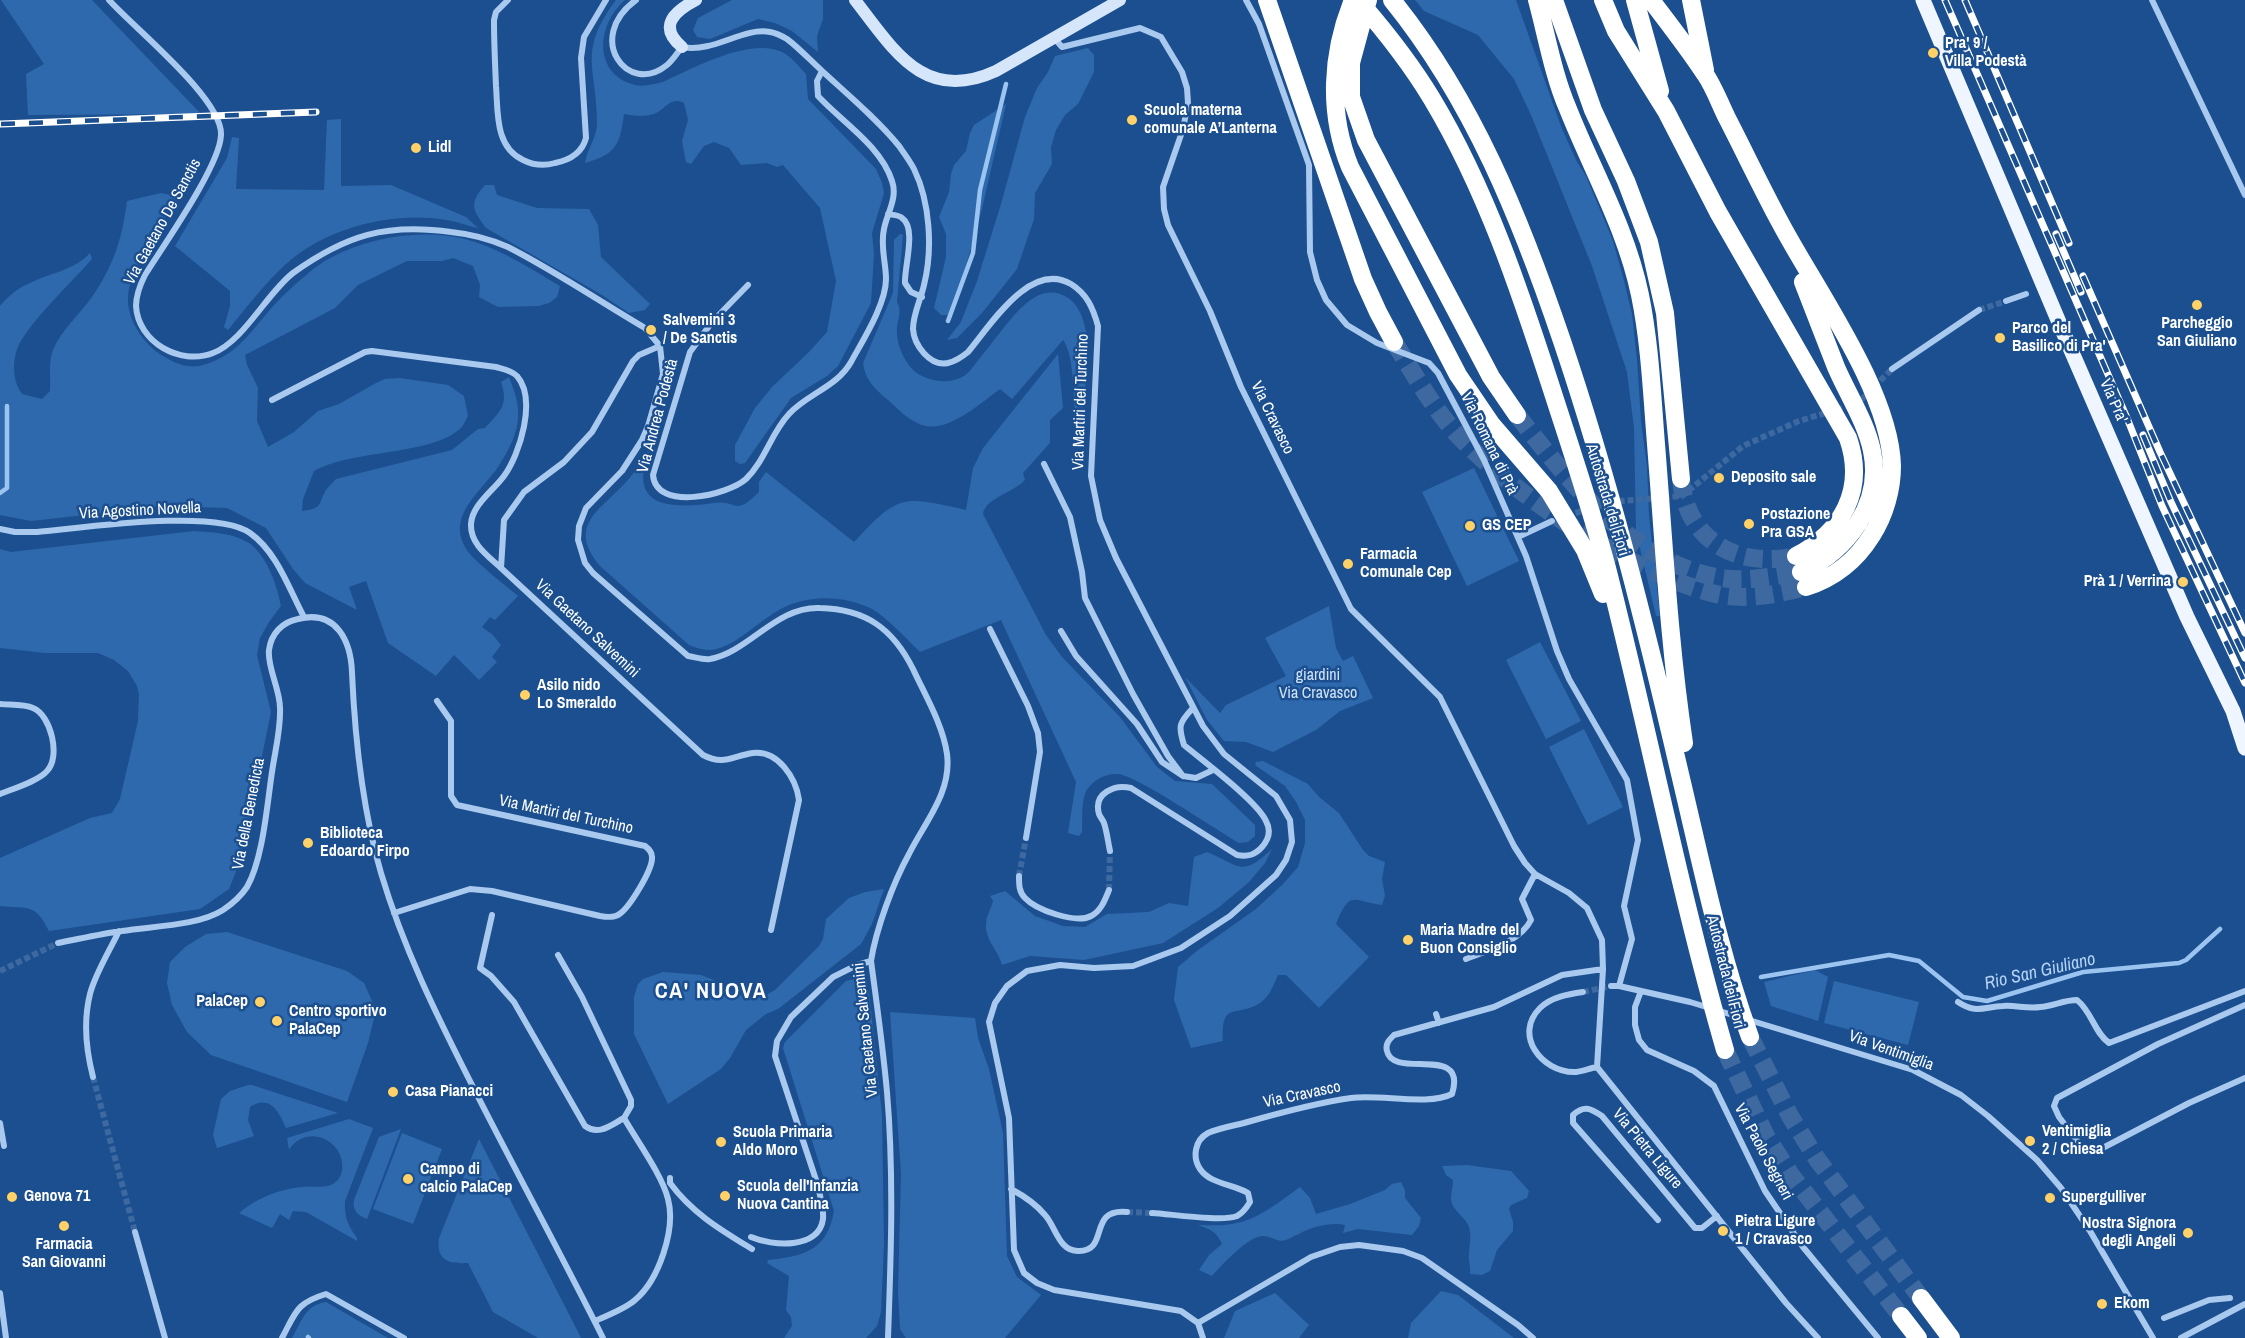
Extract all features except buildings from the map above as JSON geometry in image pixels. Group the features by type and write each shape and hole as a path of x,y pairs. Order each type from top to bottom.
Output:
{"highway":[{"path":"1268,0 1364,279 1394,342"},
{"path":"1353,0 1334,79 1334,103 1338,129 1350,167 1458,375 1492,425 1549,491 1585,550 1597,577 1636,689"},
{"name":"Autostrada dei Fiori","path":"1358,0 1412,68 1452,135 1476,184 1508,264 1541,358 1606,565 1701,963 1725,1050"},
{"path":"1368,0 1351,63 1352,97 1366,140 1491,378 1517,415"},
{"path":"1537,0 1564,100 1613,208 1640,296 1648,351 1680,716 1710,902"},
{"path":"1554,0 1582,80 1638,211 1658,279 1669,347 1681,478"},
{"path":"1563,0 1582,80"},
{"path":"1603,0 1616,31 1666,111 1718,212 1842,426 1852,451 1854,479 1844,514 1817,544 1801,572 1836,574 1854,559 1869,540 1886,504 1892,466 1884,422 1857,358 1780,224 1706,75 1651,0"},
{"path":"1635,0 1666,111"},
{"path":"1691,0 1706,75"},
{"name":"Autostrada dei Fiori","path":"1395,5 1446,76 1476,128 1538,270 1595,442 1627,558 1710,902 1738,1006 1750,1037"},
{"path":"1921,1298 1951,1338"},
{"path":"1901,1316 1918,1338"}],"main road":[{"name":"Via Pra'","path":"1923,0 2187,617 2233,711 2245,748"}],"street":[{"name":"Via Gaetano De Sanctis","path":"109,0 189,81 213,110 220,126 219,147 211,167 145,275 138,292 136,306 139,320 148,336 159,346 175,353 195,356 213,353 236,336 288,278 320,254 384,230 422,228 480,237 506,247 645,328 660,346"},
{"path":"508,0 496,12 494,20 498,124 508,148 516,157 541,165 553,164 573,157 584,145 586,138 581,58 584,37 606,0"},
{"path":"636,0 619,17 612,34 613,48 618,61 634,72 656,71 667,64 682,47 671,34 671,20 677,11 696,0"},
{"path":"855,0 899,56 915,69 948,81 965,82 981,78 1055,39 1120,0"},
{"name":"Via Romana di Prà","path":"1246,0 1259,24 1309,165 1310,252 1317,279 1326,300 1347,325 1377,343 1430,363 1438,373 1484,460 1518,537 1569,679 1627,780 1638,840 1624,906 1632,939 1615,986"},
{"path":"2152,0 2245,195"},
{"name":"Via Cravasco","path":"1055,39 1062,47 1140,28 1155,33 1167,45 1182,72 1187,88 1188,103 1183,129 1163,187 1164,209 1168,225 1210,311 1241,387 1351,609 1440,697 1514,846 1525,863 1535,874 1569,893 1587,908 1602,939 1603,969 1596,1066"},
{"name":"Via Martiri del Turchino","path":"682,47 703,48 760,32 770,32 787,39 853,99 899,146 913,168 923,192 928,230 928,259 922,297 914,319 913,330 923,352 940,363 947,364 968,352 1018,293 1029,285 1055,278 1077,289 1088,301 1098,326 1091,476 1100,520 1116,558 1192,709 1224,754 1276,796 1290,820 1292,842 1286,860 1276,875 1230,916 1181,948 1133,966 1094,968 1060,965 1027,971 1006,986 995,1003 989,1022 1009,1118 1014,1250 1024,1273 1037,1283 1054,1290 1181,1311 1198,1323"},
{"name":"Via Andrea Podestà","path":"748,285 712,322 690,352 653,475 654,484 658,490 667,495 684,498 723,490 744,480 756,466 788,415 802,402 818,394 847,368 882,300 886,280 884,230 894,193 889,172 878,154 818,96 817,81 822,71"},
{"path":"888,214 900,216 908,226 909,239 904,284 911,292 922,297"},
{"path":"2006,301 2026,294"},
{"path":"1892,369 1979,310"},
{"path":"501,568 504,520 524,492 564,462 592,432 633,361 639,355 660,346"},
{"name":"Via Gaetano Salvemini","path":"660,346 663,374 642,441 622,471 586,507 579,526 578,540 585,563 593,573 688,656 708,660 724,655 796,611 814,608 850,611 864,617 882,628 903,649 940,731 947,753 947,775 939,800 908,854 874,943 871,961 887,1093 891,1236 888,1338"},
{"name":"Via Gaetano Salvemini","path":"272,400 365,352 372,351 510,370 520,381 525,395 525,415 521,438 517,452 505,475 472,516 471,534 475,543 703,755 713,760 723,761 760,753 775,759 786,768 798,790 799,800 771,930"},
{"name":"Via Martiri del Turchino","path":"1044,464 1070,517 1085,598 1133,694 1168,756 1183,776"},
{"name":"Via Agostino Novella","path":"0,529 37,532 181,520 203,520 231,525 250,532 271,554 304,617"},
{"path":"1518,537 1552,521"},
{"path":"304,617 318,618 330,623 342,633 349,648 355,723 365,800 377,856 412,962 429,1000 603,1338"},
{"name":"Via della Benedicta","path":"58,943 210,916 226,908 246,889 257,857 280,713 278,690 269,651 273,638 281,627 292,620 304,617"},
{"path":"990,629 1028,706 1038,733 1040,752 1026,838"},
{"path":"1061,631 1076,656 1137,724 1162,762 1183,776 1196,778 1214,770"},
{"name":"Via Martiri del Turchino","path":"394,913 470,889 492,891 612,917 624,910 646,875 652,859 652,854 645,846 457,805 451,796 451,721 437,701"},
{"path":"0,704 34,708 43,716 53,739 53,753 47,772 0,794"},
{"path":"1110,851 1103,821 1099,814 1099,805 1101,796 1111,788 1120,785 1131,788 1237,855 1247,857 1256,853 1264,845 1268,836 1266,820 1260,810 1184,745 1179,730 1182,719 1192,709"},
{"path":"1466,959 1518,936 1527,928 1531,920 1522,899 1535,874"},
{"path":"1019,876 1019,888 1025,898 1062,916 1079,920 1092,916 1104,904 1109,890"},
{"path":"492,915 480,968 491,976 514,1002 585,1126 595,1131 601,1130 624,1118 632,1106 631,1100 582,998 558,955"},
{"path":"93,1077 87,1051 86,1022 90,993 119,931"},
{"path":"752,1237 791,1244 813,1236 822,1224 823,1207 818,1186 775,1056 777,1041 791,1017 833,977 871,961"},
{"name":"Via Cravasco","path":"1152,1213 1221,1217 1238,1216 1246,1209 1250,1202 1248,1193 1238,1187 1213,1180 1200,1169 1195,1156 1197,1145 1207,1133 1279,1113 1352,1098 1385,1096 1427,1099 1445,1097 1452,1094 1455,1082 1451,1072 1440,1065 1396,1063 1389,1057 1386,1048 1388,1041 1394,1035 1494,1007 1562,975 1603,969"},
{"name":"Via Ventimiglia","path":"1615,986 1720,1010 1913,1070 1961,1095 2037,1160 2061,1188 2090,1231 2154,1338"},
{"path":"1958,1002 1968,1009 1979,1010 2002,1006 2041,1007 2063,1000 2077,1000 2086,1007 2101,1038 2109,1042 2245,991"},
{"path":"1583,992 1558,997 1541,1007 1532,1019 1529,1032 1530,1043 1553,1069 1575,1072 1596,1066"},
{"name":"Via Paolo Segneri","path":"1641,992 1635,1007 1635,1025 1639,1040 1647,1050 1694,1071 1714,1086 1765,1191 1803,1247 1878,1338"},
{"path":"2245,1005 2119,1064 2058,1098 2054,1107 2085,1151 2095,1152 2189,1103 2245,1078"},
{"path":"1436,1014 1439,1023"},
{"name":"Via Pietra Ligure","path":"1596,1066 1786,1303 1818,1338"},
{"name":"Via Pietra Ligure","path":"1658,1220 1573,1123 1573,1114 1585,1107 1593,1109 1602,1116 1695,1227 1702,1228 1717,1216"},
{"path":"595,1321 633,1302 642,1293 657,1271 667,1236 668,1199 624,1118"},
{"path":"0,1123 4,1146"},
{"path":"670,1178 669,1184 701,1217 752,1249"},
{"path":"1011,1189 1027,1198 1046,1216 1062,1244 1073,1251 1086,1250 1096,1242 1101,1224 1107,1215 1115,1211 1127,1212"},
{"path":"135,1232 165,1338"},
{"path":"1203,1338 1198,1323 1311,1257 1340,1247 1359,1245 1403,1251 1422,1258 1533,1338"},
{"path":"0,1293 6,1338"},
{"path":"282,1338 299,1307 310,1299 326,1294 404,1338"},
{"path":"2164,1318 2209,1300 2230,1298"},
{"path":"2181,1338 2245,1304"}],"green space":[{"path":"1,0 92,0 201,114 28,115 26,74 44,64"},
{"path":"616,0 625,0 609,22 603,47 611,70 621,79 635,85 649,85 663,82 705,62 738,51 769,48 782,52 806,74 808,99 876,169 882,183 884,193 872,233 874,254 871,303 838,366 827,376 791,398 745,463 740,464 735,461 735,445 755,408 772,387 827,332 836,281 820,208 783,165 777,167 767,163 741,165 729,148 714,142 704,146 691,164 686,162 682,141 688,120 684,103 679,101 671,102 650,115 624,114 621,133 615,146 604,156 585,163 597,123 593,47 604,18"},
{"path":"732,0 823,0 823,19 817,36 818,52 792,31 775,23 758,19 710,39 697,37 693,30 698,18"},
{"path":"1415,0 1516,0 1562,129 1586,176 1613,241 1632,314 1660,616 1656,616 1636,531 1634,428 1627,372 1592,266 1531,115 1514,79 1478,35 1424,11"},
{"path":"1088,48 1094,55 1094,72 1078,104 1065,115 1056,130 1051,147 1052,164 1035,193 1034,219 1017,269 982,313 957,338 947,340 961,322 977,281 1025,117 1037,88 1055,56"},
{"path":"1006,104 981,213 956,301 948,315 941,315 934,308 946,257 946,234 939,217 949,192 951,174 954,165 966,151 974,125"},
{"path":"341,119 341,186 391,185 466,217 478,228 447,220 405,218 383,220 341,231 302,251 286,264 263,287 228,330 224,327 230,306 230,291 175,246 227,158 232,137 239,138 236,189 324,190 327,120"},
{"path":"485,185 494,185 497,195 537,208 589,209 598,225 601,257 650,304 645,310 629,313 486,228 474,207 476,197"},
{"path":"161,193 179,197 140,260 130,286 128,305 136,328 151,347 184,365 203,365 229,353 249,335 276,302 319,265 346,250 382,239 420,235 457,237 508,256 560,286 557,297 549,303 538,306 498,307 479,297 480,285 473,266 453,258 442,261 407,261 358,285 335,308 245,355 247,365 258,388 257,421 268,447 294,432 318,411 339,404 385,379 400,378 448,385 464,396 468,416 461,428 448,437 412,448 349,459 314,471 303,499 302,511 316,507 336,479 452,450 478,429 485,428 499,412 504,397 501,382 509,377 518,406 518,423 514,437 498,467 467,507 460,529 462,541 470,554 518,596 495,620 490,617 482,627 501,645 492,657 497,662 479,680 454,655 436,676 388,643 366,581 349,587 357,610 305,583 266,528 227,508 166,506 31,521 0,515 0,306 21,287 70,267 90,253 92,259 30,327 17,349 14,373 19,389 22,394 42,399 50,391 51,360 56,343 92,297 111,263 120,240 127,201"},
{"path":"900,234 903,235 897,302 899,313 897,339 904,357 915,372 936,381 959,379 972,368 1020,309 1043,294 1060,294 1073,302 1081,314 1085,329 1087,364 1083,412 1075,412 1071,364 1067,346 1063,340 1012,399 1000,389 975,408 945,424 926,426 915,422 879,392 868,379 863,363 893,293 894,240"},
{"path":"1058,354 1063,408 1050,420 1050,443 1023,473 1025,480 989,504 983,514 1046,635 1062,657 1120,717 1157,767 1175,781 1212,784 1255,825 1255,836 1248,842 1239,843 1159,793 1118,774 1102,777 1089,787 1083,802 1082,832 1079,836 1068,833 1076,782 1001,620 920,652 872,609 848,601 809,599 785,607 767,617 727,645 704,650 689,645 600,566 590,552 586,540 591,519 630,478 653,443 645,465 643,480 646,491 654,499 664,503 689,505 722,502 740,506 759,492 759,482 766,472 854,542 882,514 903,502 928,502 966,510 973,468 983,448"},
{"name":"GS CEP","path":"1474,468 1519,561 1467,586 1422,492"},
{"path":"194,531 229,535 249,543 266,563 277,589 281,606 260,638 257,655 271,712 241,859 229,889 200,909 49,931 40,916 30,909 0,906 0,858 90,818 112,813 120,799 138,721 139,695 137,686 128,671 114,660 98,653 45,653 0,648 0,549 11,552"},
{"name":"giardini Via Cravasco","path":"1329,606 1336,648 1343,661 1353,656 1373,698 1340,711 1316,730 1273,752 1246,742 1224,741 1207,720 1185,677 1220,713 1226,705 1286,676 1265,638"},
{"path":"1540,642 1581,721 1546,739 1506,660"},
{"path":"1584,729 1623,807 1588,825 1549,747"},
{"path":"1263,761 1308,784 1319,797 1339,813 1363,850 1369,856 1385,862 1382,879 1385,896 1382,905 1353,900 1345,906 1336,924 1369,957 1319,1008 1286,975 1278,975 1269,994 1260,1003 1228,1015 1223,1028 1223,1041 1191,1048 1174,1000 1178,967 1256,909 1283,884 1298,867 1305,843 1305,820 1296,802 1285,786 1255,765 1256,762"},
{"path":"1272,849 1265,863 1249,882 1218,908 1163,943 1084,960 1030,956 1002,965 986,930 986,922 993,901 990,896 1005,891 1035,916 1063,926 1085,927 1107,914 1149,912 1169,903 1188,906 1194,857 1207,852 1241,867 1254,864"},
{"path":"884,889 872,924 861,944 778,1009 766,1014 746,1030 721,1069 668,1104 634,1034 634,997 638,984 643,979 663,972 701,975 714,980 736,995 764,996 775,990 819,946 823,939 826,919 849,898 865,892"},
{"name":"Centro sportivo PalaCep","path":"227,932 347,971 364,983 376,1010 368,1043 347,1102 211,1055 187,1032 172,1005 167,983 170,962 185,947 206,934"},
{"path":"1815,970 1828,977 1818,1021 1771,1006 1764,982"},
{"path":"855,979 864,983 869,991 882,1115 884,1244 881,1312 877,1326 866,1338 784,1338 792,1326 791,1317 786,1310 789,1276 767,1263 768,1260 793,1256 812,1249 826,1235 834,1211 783,1048 785,1042 846,981"},
{"path":"1834,981 1919,1002 1908,1045 1824,1023"},
{"path":"890,1012 975,1018 978,1038 989,1069 1003,1133 1007,1256 1017,1277 1041,1295 1005,1338 906,1338 900,1329 898,1292 901,1174"},
{"path":"248,1085 338,1113 286,1128 273,1107 263,1103 257,1104 250,1107 248,1120 254,1136 217,1148 213,1135 221,1099 230,1091"},
{"path":"349,1119 373,1128 345,1201 347,1221 357,1241 306,1212 293,1211 289,1220 280,1214 272,1228 239,1213 260,1199 284,1190 325,1186 337,1181 342,1164 340,1155 333,1145 327,1140 313,1136 300,1139 289,1150 287,1138"},
{"path":"401,1129 367,1219 356,1212 354,1200 379,1137"},
{"name":"Campo di calcio PalaCep","path":"402,1133 442,1149 413,1224 373,1209"},
{"path":"479,1139 581,1338 538,1338 493,1312 468,1263 450,1262 442,1256 439,1238"},
{"path":"1467,1165 1511,1171 1529,1191 1527,1198 1511,1205 1509,1209 1513,1231 1497,1250 1490,1271 1482,1275 1470,1274 1469,1227 1452,1203 1453,1180 1446,1175 1442,1166"},
{"path":"1401,1182 1405,1190 1405,1198 1421,1218 1419,1226 1412,1235 1358,1229 1343,1233 1345,1225 1327,1225 1309,1229 1283,1241 1266,1236 1257,1237 1236,1252 1212,1276 1199,1270 1209,1255 1222,1244 1213,1232 1198,1225 1228,1225 1251,1219 1300,1187 1310,1198 1316,1214 1350,1204"},
{"path":"1441,1291 1458,1295 1514,1338 1408,1338 1411,1323"},
{"path":"1275,1293 1309,1325 1299,1338 1224,1338 1235,1311"},
{"path":"326,1302 388,1338 292,1338 309,1310 313,1306"}],"waterway":[{"path":"948,321 973,253 980,190 1006,84"},
{"path":"0,493 7,488 7,406"},
{"name":"Rio San Giuliano","path":"1761,977 1889,955 1919,961 1963,997 1987,1001 2083,972 2179,963 2186,960 2220,929"}],"tunnel":[{"path":"1979,310 2006,301"},
{"path":"1394,342 1446,422 1479,456 1541,505 1612,551 1684,584 1716,594 1750,597 1806,587"},
{"path":"1567,516 1608,502 1682,496 1743,446 1799,421 1858,403 1892,369"},
{"path":"1517,415 1558,465 1603,514 1655,554 1684,568 1726,579 1758,578 1801,572"},
{"path":"1681,479 1685,501 1693,519 1704,534 1719,546 1735,554 1754,558 1775,559 1796,556"},
{"path":"1019,876 1026,838"},
{"path":"1109,890 1110,851"},
{"path":"0,971 58,943"},
{"path":"1583,992 1611,986"},
{"path":"1750,1037 1790,1116 1817,1159 1921,1298"},
{"path":"1725,1050 1766,1136 1791,1175 1901,1316"},
{"path":"93,1077 135,1232"},
{"path":"1127,1212 1152,1213"}],"railway":[{"path":"1945,0 2127,418 2162,506 2245,683"},
{"path":"1965,0 2069,243"},
{"path":"1,124 316,112"},
{"path":"2056,234 2081,292"},
{"path":"2083,276 2160,452 2245,633"},
{"path":"2143,435 2171,502 2245,658"}],"place":[{"name":"Pra' 9 / Villa Podestà","path":"1933,53"},
{"name":"Scuola materna comunale A’Lanterna","path":"1132,120"},
{"name":"Lidl","path":"416,148"},
{"name":"Parcheggio San Giuliano","path":"2197,305"},
{"name":"Salvemini 3 / De Sanctis","path":"651,330"},
{"name":"Parco del Basilico di Pra'","path":"2000,338"},
{"name":"Deposito sale","path":"1719,478"},
{"name":"Postazione Pra GSA","path":"1749,524"},
{"name":"GS CEP","path":"1470,526"},
{"name":"Farmacia Comunale Cep","path":"1348,564"},
{"name":"Prà 1 / Verrina","path":"2183,582"},
{"name":"Asilo nido Lo Smeraldo","path":"525,695"},
{"name":"Biblioteca Edoardo Firpo","path":"308,843"},
{"name":"Maria Madre del Buon Consiglio","path":"1408,940"},
{"name":"PalaCep","path":"260,1002"},
{"name":"Centro sportivo PalaCep","path":"277,1021"},
{"name":"Casa Pianacci","path":"393,1092"},
{"name":"Ventimiglia 2 / Chiesa","path":"2030,1141"},
{"name":"Scuola Primaria Aldo Moro","path":"721,1142"},
{"name":"Campo di calcio PalaCep","path":"408,1179"},
{"name":"Scuola dell'Infanzia Nuova Cantina","path":"725,1196"},
{"name":"Genova 71","path":"12,1197"},
{"name":"Supergulliver","path":"2050,1198"},
{"name":"Farmacia San Giovanni","path":"64,1226"},
{"name":"Pietra Ligure 1 / Cravasco","path":"1723,1231"},
{"name":"Nostra Signora degli Angeli","path":"2188,1233"},
{"name":"Ekom","path":"2102,1304"}],"district":[{"name":"CA' NUOVA","path":"711,992"}]}
